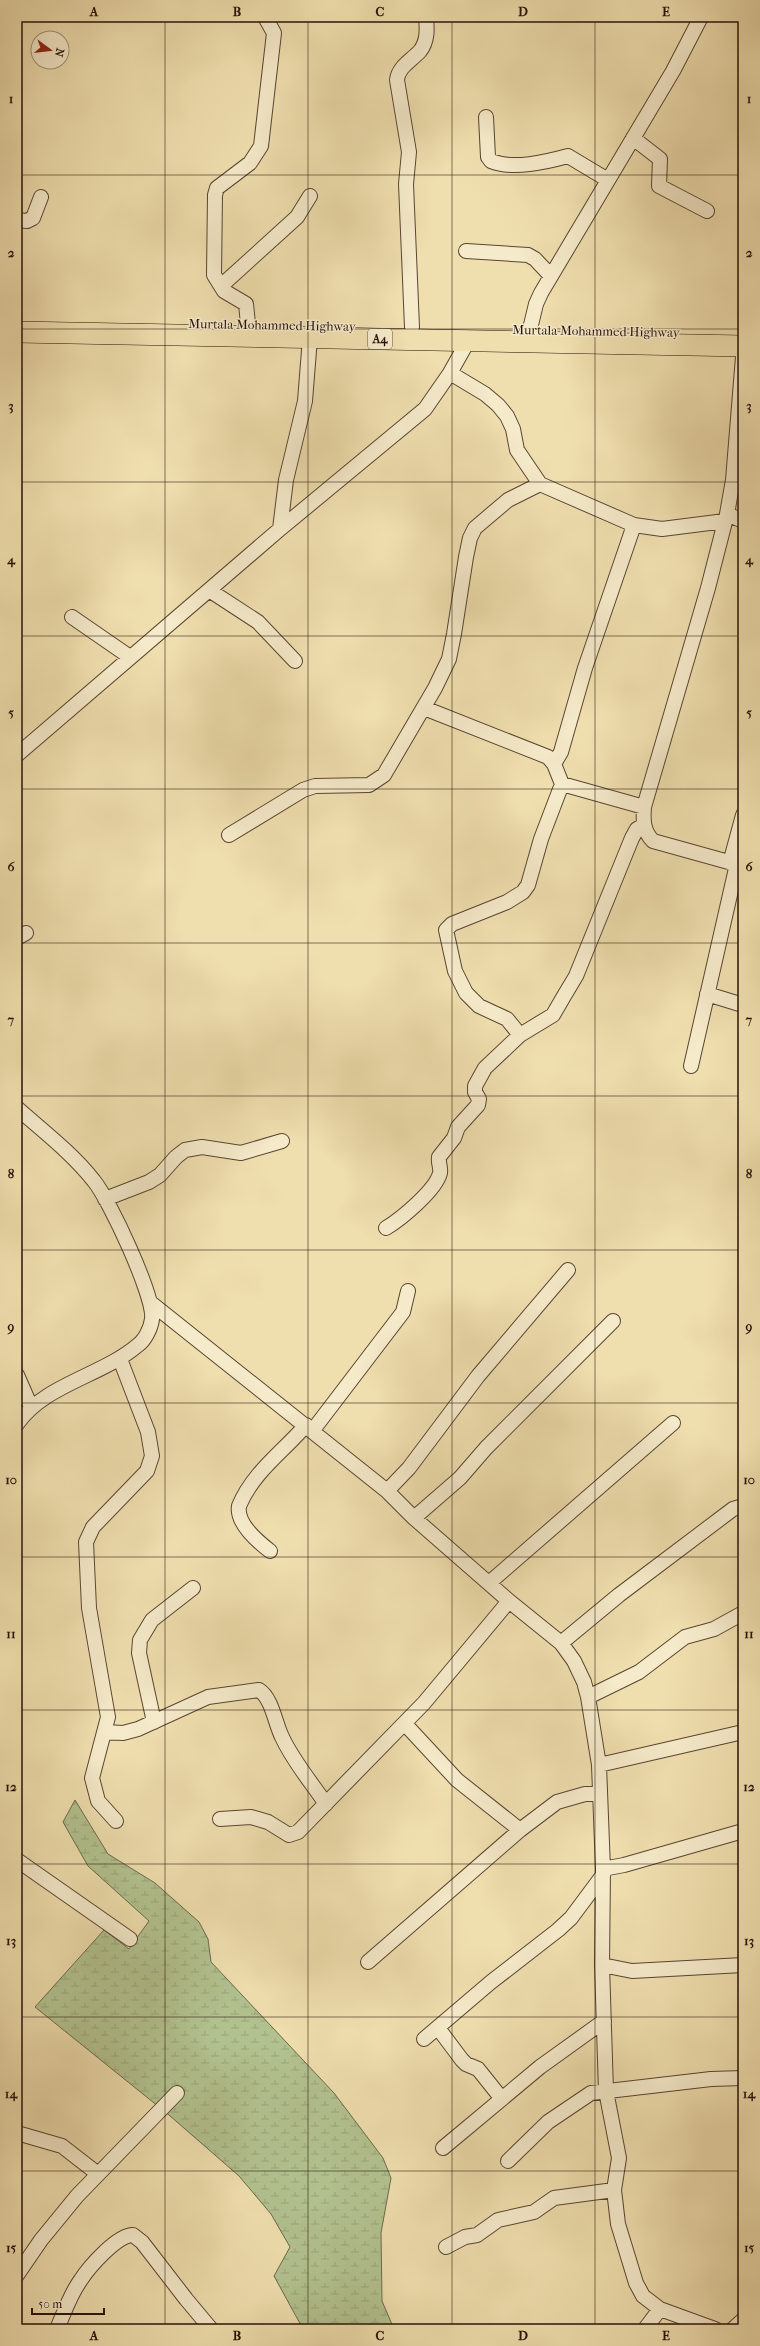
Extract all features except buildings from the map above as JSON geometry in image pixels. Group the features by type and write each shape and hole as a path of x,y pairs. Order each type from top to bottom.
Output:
{"highway":[{"name":"Murtala Mohammed Highway","path":"17,320 530,330 619,337 743,334"},
{"name":"A4","path":"17,332 468,341 619,337 743,346"}],"street":[{"path":"248,324 246,304 228,294 214,275 212,268 216,191 220,186 250,163 262,146 274,33 265,17"},
{"path":"412,327 406,184 409,152 397,80 398,73 423,45 427,30 426,17"},
{"path":"530,330 536,304 551,276 673,71 701,17"},
{"path":"486,117 488,157 491,161 502,164 523,164 568,156 608,180"},
{"path":"633,138 660,159 659,186 707,211"},
{"path":"221,286 298,217 310,196"},
{"path":"17,220 27,221 33,218 41,197"},
{"path":"466,251 528,254 535,259 551,276"},
{"path":"280,529 286,480 304,401 310,338"},
{"path":"17,755 280,529 425,409 450,373 468,341"},
{"path":"737,864 653,841 648,835 644,825 644,806 708,588 726,517 733,480 743,357"},
{"path":"450,373 485,394 498,405 507,416 513,429 517,450 540,484 634,525 662,529 726,517 743,521"},
{"path":"229,835 303,790 315,786 361,786 378,781 384,775 424,708 448,659 470,538 475,528 508,500 540,484"},
{"path":"554,764 561,752 585,668 634,525"},
{"path":"209,590 258,622 296,662"},
{"path":"72,617 130,657"},
{"path":"424,708 548,757 554,764 562,784 541,839 531,878 522,892 507,902 452,924 446,930 455,971 466,993 479,1006 507,1019 520,1035"},
{"path":"562,784 644,806"},
{"path":"691,1066 737,864 743,815"},
{"path":"386,1228 402,1219 438,1179 440,1173 439,1157 454,1138 458,1127 479,1102 475,1092 479,1077 504,1049 520,1035 553,1015 576,976 632,838 638,829 644,825"},
{"path":"707,994 743,1005"},
{"path":"17,1108 84,1169 106,1199 135,1262 151,1303 152,1319 149,1330 139,1344 120,1358 31,1407 17,1424"},
{"path":"106,1199 149,1182 160,1175 176,1157 186,1150 202,1147 241,1153 282,1141"},
{"path":"387,1491 409,1468 478,1376 568,1270"},
{"path":"270,1551 260,1544 244,1525 238,1512 239,1506 269,1461 310,1428 404,1312 408,1291"},
{"path":"151,1303 220,1359 310,1428 387,1491 414,1518 509,1601 562,1644 574,1661 588,1697 599,1765 603,1872 602,1965 606,2091 619,2158 614,2190 618,2224 636,2283 643,2296 660,2309 715,2329"},
{"path":"414,1518 460,1478 491,1443 613,1321"},
{"path":"116,1821 98,1801 92,1778 105,1732 108,1708 89,1608 86,1542 92,1527 147,1471 152,1456 148,1432 120,1358"},
{"path":"17,1375 31,1407"},
{"path":"489,1583 673,1423"},
{"path":"562,1644 626,1590 737,1506 743,1506"},
{"path":"154,1722 139,1654 140,1640 152,1620 193,1588"},
{"path":"220,1819 251,1816 261,1819 288,1835 298,1832 424,1703 509,1601"},
{"path":"588,1697 639,1672 685,1637 714,1629 743,1614"},
{"path":"105,1732 123,1733 154,1722 208,1698 259,1690 265,1695 282,1738 296,1762 326,1804"},
{"path":"404,1724 456,1780 520,1830"},
{"path":"599,1765 743,1732"},
{"path":"368,1962 520,1830 557,1802 585,1794 600,1794"},
{"path":"424,2039 491,1982 558,1930 571,1918 603,1872 743,1831"},
{"path":"17,1860 130,1939"},
{"path":"602,1965 632,1971 743,1965"},
{"path":"443,2148 540,2067 604,2021"},
{"path":"438,2028 462,2060 466,2064 478,2069 502,2099"},
{"path":"508,2161 548,2122 585,2096 606,2091 711,2078 743,2078"},
{"path":"17,2275 41,2240 77,2196 177,2092"},
{"path":"17,2133 62,2146 98,2174"},
{"path":"446,2247 460,2239 480,2234 498,2220 534,2212 554,2198 614,2190"},
{"path":"57,2329 80,2281 91,2266 120,2239 133,2235 142,2242 186,2300 211,2329"},
{"path":"645,2329 660,2309"},
{"path":"733,2329 743,2320"}],"green space":[{"path":"75,1800 108,1854 155,1883 199,1922 208,1939 211,1962 334,2093 383,2158 391,2178 381,2233 382,2301 394,2329 303,2329 274,2276 290,2247 271,2214 239,2176 169,2115 35,2007 104,1930 129,1949 149,1921 88,1866 63,1822"}]}
